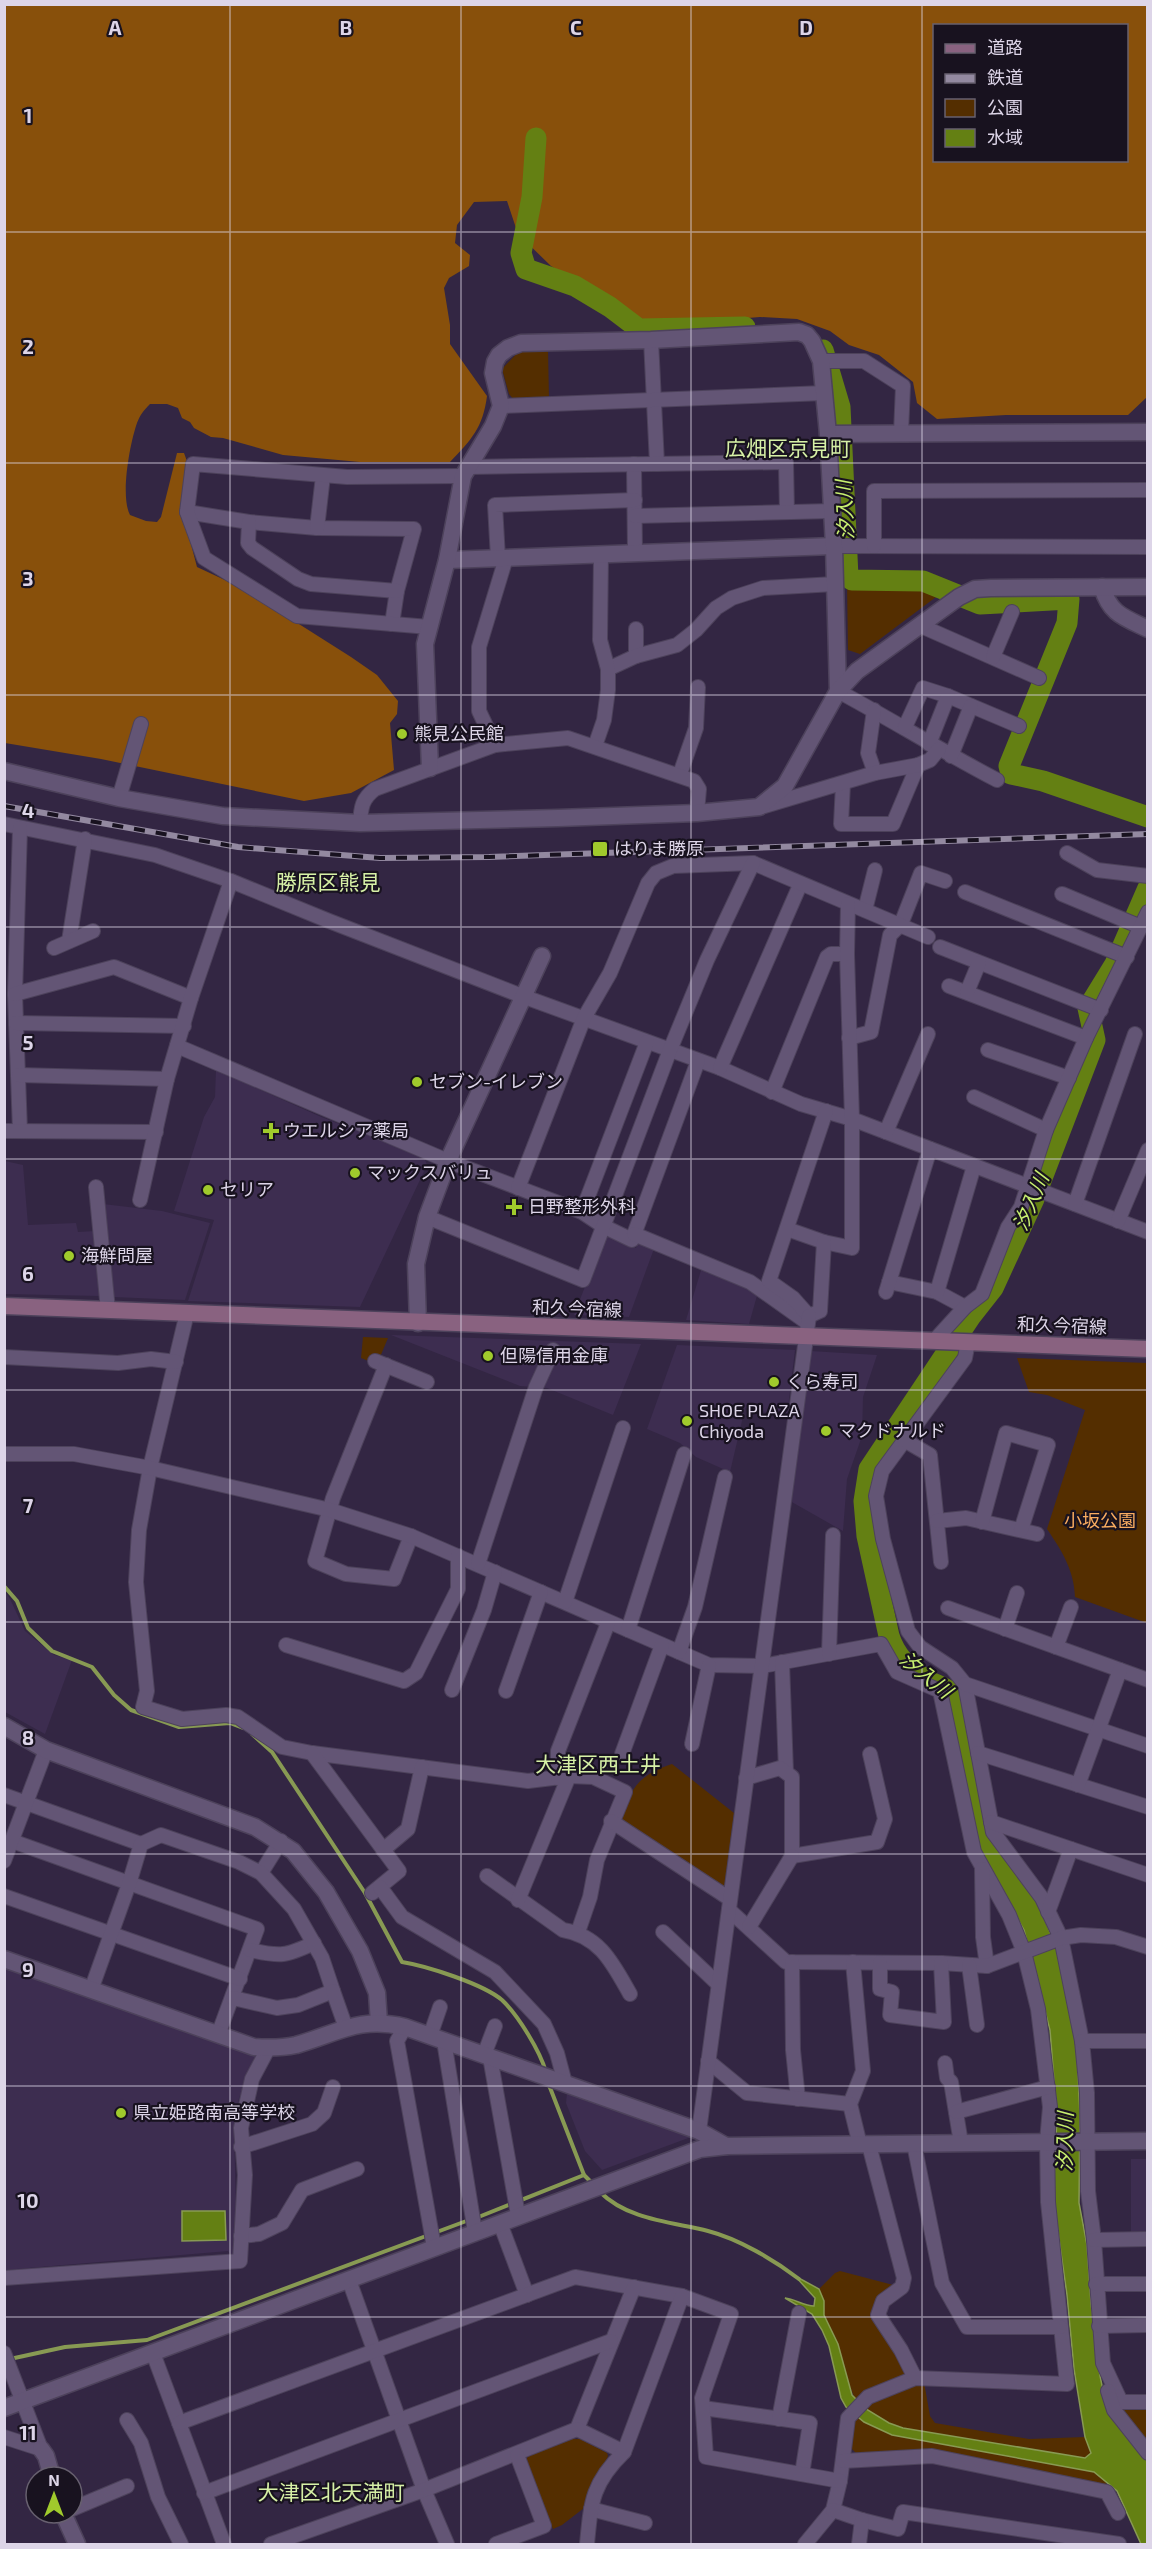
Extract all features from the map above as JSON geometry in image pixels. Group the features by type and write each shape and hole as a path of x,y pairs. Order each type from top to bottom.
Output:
{"main road":[{"name":"和久今宿線","path":"4,1306 417,1323 808,1326 938,1341 1148,1349"}],"street":[{"path":"429,768 424,645 447,560 465,471 493,426 501,406 493,373 499,355 508,348 521,343 651,340 799,332 807,335 821,361 828,435 838,691"},
{"path":"651,340 657,464"},
{"path":"821,361 864,362 903,386 901,433"},
{"path":"501,406 824,393"},
{"path":"828,435 1148,432"},
{"path":"429,627 297,616 204,558 187,512 194,464 323,476 657,464 786,462 787,512"},
{"path":"634,465 635,553"},
{"path":"317,528 323,476"},
{"path":"874,546 874,491 1148,490"},
{"path":"495,745 479,711 479,647 502,558 495,506 635,500"},
{"path":"635,516 832,511"},
{"path":"187,512 249,522 317,528 414,529 397,591 392,624"},
{"path":"249,522 248,543 252,548 298,579 311,584 397,591"},
{"path":"447,560 834,546 1148,547"},
{"path":"595,746 604,720 608,690 608,669 600,640 601,554"},
{"path":"608,669 636,656 677,645 696,630 716,608 732,598 763,588 835,584"},
{"path":"1102,587 1107,604 1115,611 1148,629"},
{"path":"759,807 785,786 838,691 857,671 959,597 975,589 1148,587"},
{"path":"993,657 1011,612"},
{"path":"921,626 1039,678"},
{"path":"636,629 636,656"},
{"path":"680,774 696,728 698,687"},
{"path":"905,727 923,688 948,696 1018,726"},
{"path":"838,691 997,780"},
{"path":"940,750 948,696"},
{"path":"4,771 119,798 223,816 360,823 697,813 759,807 875,773 918,765 930,760 940,750 971,706"},
{"path":"874,710 868,753 875,773"},
{"path":"119,798 141,724"},
{"path":"360,823 365,796 375,789 495,745 568,738 694,780 699,789 697,813"},
{"path":"843,784 841,824 893,824 918,765"},
{"path":"4,824 155,855 231,881 522,996 720,1068 801,1104 852,1119 1148,1232"},
{"path":"20,828 15,994 20,1131"},
{"path":"69,940 85,839"},
{"path":"1067,853 1097,870 1146,876"},
{"path":"427,1217 583,1280 670,1050 707,960 753,863"},
{"path":"518,1188 584,1018 610,973 648,883 656,873 673,866 753,863 800,885 901,924 928,937"},
{"path":"865,910 874,870"},
{"path":"849,1038 871,1032 890,935 901,924 921,873 945,881"},
{"path":"140,1200 167,1079 191,998 231,881"},
{"path":"720,1068 800,885"},
{"path":"964,892 1123,956"},
{"path":"1062,894 1141,927"},
{"path":"787,1229 824,1242 852,1248 848,904"},
{"path":"938,1341 965,1308 982,1294 1008,1227 1021,1207 1046,1130 1095,1012 1148,912"},
{"path":"54,948 93,931"},
{"path":"940,948 1095,1012"},
{"path":"772,1092 827,957 831,954 847,954"},
{"path":"417,1323 416,1264 427,1217 448,1161 542,956"},
{"path":"967,992 979,963"},
{"path":"15,994 114,967 191,998"},
{"path":"949,986 1086,1038"},
{"path":"16,1023 184,1026"},
{"path":"886,1132 928,1034"},
{"path":"1075,1204 1135,1034"},
{"path":"582,1212 647,1042"},
{"path":"177,1046 448,1161 582,1212 603,1226 632,1240 698,1061"},
{"path":"988,1050 1069,1078"},
{"path":"19,1075 167,1079"},
{"path":"974,1097 1046,1130"},
{"path":"808,1326 793,1298 769,1281 826,1110"},
{"path":"4,1131 156,1132"},
{"path":"930,1149 888,1287 936,1292 965,1308"},
{"path":"1118,1221 1148,1150"},
{"path":"936,1292 974,1166"},
{"path":"96,1188 108,1310"},
{"path":"634,1234 750,1282 808,1326"},
{"path":"699,2131 808,1326 820,1311 824,1242"},
{"path":"187,1313 150,1468 139,1530 136,1582 147,1691 143,1707 182,1719 226,1715 238,1717 282,1747 312,1753 528,1781 564,1777 593,1778 625,1792 611,1821 597,1860 590,1896 578,1932"},
{"path":"968,1342 965,1358 882,1472 876,1496 883,1539 908,1631 920,1647 952,1668 964,1684 993,1832 1042,1898 1061,1938 1082,2041 1087,2093 1088,2191 1094,2240 1098,2326 1107,2388 1114,2409 1148,2453"},
{"path":"478,1564 536,1388 553,1350"},
{"path":"4,1357 118,1363 151,1359 176,1362"},
{"path":"411,1536 394,1579 346,1574 315,1561 333,1498 380,1363 427,1382"},
{"path":"565,1602 623,1428"},
{"path":"982,1522 1006,1433 1048,1445 1021,1530"},
{"path":"904,1440 930,1455 941,1562"},
{"path":"4,1454 74,1454 150,1468 330,1510 411,1536 709,1665 762,1666 881,1644 897,1672 940,1691 974,1852 1009,1915 1024,1952 1038,2009 1050,2107 1047,2141 1048,2202 1067,2384 915,2378 868,2397 848,2418 840,2481 833,2510 805,2544"},
{"path":"628,1630 684,1454"},
{"path":"679,1652 695,1607 726,1478"},
{"path":"937,1521 966,1518 1037,1534"},
{"path":"830,1654 834,1535"},
{"path":"286,1645 404,1682 416,1673 458,1589 458,1556"},
{"path":"452,1690 484,1610 495,1572"},
{"path":"506,1691 541,1592"},
{"path":"1005,1629 1017,1593"},
{"path":"1056,1647 1071,1606"},
{"path":"948,1608 1148,1680"},
{"path":"518,1900 564,1777 558,1751 608,1623"},
{"path":"622,1754 662,1645"},
{"path":"782,1662 786,1772"},
{"path":"692,1744 709,1665"},
{"path":"1078,1785 1119,1670"},
{"path":"964,1684 1148,1746"},
{"path":"4,1726 46,1750 255,1827 281,1841 293,1851 326,1892 360,1951 377,1993 379,2023"},
{"path":"4,1861 46,1750"},
{"path":"312,1753 399,1871 376,1890 402,1917 495,1972 544,2024 557,2053 565,2083"},
{"path":"978,1753 1148,1807"},
{"path":"792,1856 877,1842 885,1819 870,1754"},
{"path":"383,1851 408,1829 422,1767"},
{"path":"747,1778 780,1768 792,1777 792,1856 749,1928"},
{"path":"4,1796 141,1844 161,1835 239,1862 261,1873 294,1909 314,1943 322,1958 346,2028"},
{"path":"611,1821 729,1905 749,1928 786,1962 940,1963 987,1966 1061,1938 1081,1935 1116,1937 1148,1947"},
{"path":"991,1822 1148,1875"},
{"path":"12,1841 257,1929 218,2035"},
{"path":"261,1873 281,1841"},
{"path":"91,1990 141,1844"},
{"path":"1048,1912 1071,1849"},
{"path":"982,1869 983,1937 987,1966"},
{"path":"487,1876 563,1930 578,1932 601,1947 630,1994"},
{"path":"4,1896 240,1979"},
{"path":"663,1932 718,1984"},
{"path":"250,1950 274,1956 290,1954 314,1943"},
{"path":"4,1959 244,2045 269,2048 295,2045 362,2023 405,2027 699,2131 727,2146"},
{"path":"792,1962 794,2050 798,2099"},
{"path":"853,1962 863,2071 850,2104 903,2282 883,2301 878,2315 901,2350 915,2378"},
{"path":"880,1963 880,1989 892,1992 890,2015 944,2022 940,1963"},
{"path":"969,1965 976,2025"},
{"path":"233,1998 278,2008 298,2005 333,1991"},
{"path":"440,2007 437,2039 473,2221"},
{"path":"495,2026 487,2056 516,2206"},
{"path":"405,2027 397,2041 433,2237"},
{"path":"1082,2041 1148,2041"},
{"path":"4,2278 240,2261 245,2175 241,2128 252,2079 269,2048"},
{"path":"708,2061 747,2093 850,2104"},
{"path":"945,2062 947,2078 951,2082 961,2143"},
{"path":"956,2112 1048,2086"},
{"path":"241,2146 312,2124 324,2113 333,2087"},
{"path":"500,2223 516,2206 688,2152 727,2146 1148,2141"},
{"path":"914,2144 942,2283 967,2327 1060,2327"},
{"path":"241,2236 259,2234 282,2223 302,2190 357,2169"},
{"path":"4,2408 349,2280 433,2237 473,2221 500,2223"},
{"path":"500,2223 527,2295"},
{"path":"1094,2240 1148,2240"},
{"path":"179,2423 575,2277 682,2296 731,2314 702,2398 706,2457 840,2481"},
{"path":"349,2280 424,2490 447,2544"},
{"path":"1096,2284 1148,2284"},
{"path":"271,2544 424,2490 517,2455 577,2429 633,2286"},
{"path":"587,2544 596,2489 607,2469 624,2452 682,2296"},
{"path":"779,2419 790,2330 799,2313"},
{"path":"1098,2326 1148,2325"},
{"path":"204,2493 611,2341"},
{"path":"4,2353 49,2465"},
{"path":"153,2353 224,2544"},
{"path":"1103,2362 1121,2402 1148,2402"},
{"path":"703,2408 810,2424 802,2474"},
{"path":"126,2420 141,2443 158,2497 181,2544"},
{"path":"577,2429 624,2452"},
{"path":"4,2437 41,2449"},
{"path":"496,2544 544,2526 517,2455"},
{"path":"843,2461 932,2456 1107,2492 1118,2513"},
{"path":"84,2504 127,2487"},
{"path":"591,2509 645,2523"},
{"path":"833,2510 898,2529 903,2512 1035,2539 1119,2544"},
{"path":"860,2544 862,2520"},
{"path":"68,2525 77,2544"}],"shaded area":[{"path":"4,5 1147,5 1147,397 1128,415 1006,415 937,419 917,403 913,382 879,355 849,345 830,331 797,319 760,317 674,324 636,318 551,266 518,234 507,201 474,202 457,225 455,243 470,255 469,266 449,278 444,288 450,325 450,344 487,396 475,433 450,462 360,462 283,455 223,438 211,437 182,418 178,408 167,404 150,404 137,423 127,469 126,495 130,515 157,522 161,517 177,453 184,453 188,464 181,506 197,567 242,588 377,675 398,701 397,714 390,723 394,770 351,793 304,801 101,759 5,743"},
{"path":"216,1070 319,1116 424,1157 427,1165 360,1307 188,1301 214,1220 174,1211 204,1117 215,1097"},
{"path":"5,1161 23,1165 28,1225 76,1223 78,1232 95,1231 101,1296 5,1294"},
{"path":"103,1204 162,1211 210,1223 185,1300 113,1297"},
{"path":"605,1235 636,1248 639,1241 655,1246 629,1317 574,1315"},
{"path":"702,1267 758,1292 749,1324 686,1320"},
{"path":"391,1335 641,1344 613,1415 547,1388 520,1386"},
{"path":"677,1345 795,1350 787,1416 745,1408 730,1472 696,1457 680,1443 647,1429"},
{"path":"810,1351 877,1355 863,1397 862,1436 847,1479 843,1531 790,1501"},
{"path":"5,1592 25,1631 54,1655 72,1660 45,1734 5,1712"},
{"name":"県立姫路南高等学校","path":"5,1966 254,2054 256,2060 239,2098 234,2127 237,2251 232,2256 228,2251 5,2270"},
{"path":"567,2093 691,2137 602,2170 585,2151 566,2103"},
{"path":"1131,2159 1147,2159 1147,2234 1131,2234"}],"green space":[{"path":"521,349 548,349 549,399 514,400 509,394 502,369"},
{"path":"847,580 922,583 944,591 860,654 848,650"},
{"path":"363,1337 388,1338 380,1357 374,1354 371,1362 361,1358"},
{"name":"小坂公園","path":"1017,1358 1147,1363 1147,1623 1075,1597 1066,1561 1047,1529 1085,1410 1047,1395 1029,1392"},
{"path":"672,1764 734,1813 724,1889 619,1819 638,1784 651,1773"},
{"path":"840,2271 897,2286 875,2314 907,2373 904,2378 855,2399 846,2377 838,2344 824,2315 824,2301 819,2289"},
{"path":"924,2382 930,2416 935,2423 1029,2439 1085,2437 1092,2453 1085,2458 903,2428 889,2423 866,2409 875,2398"},
{"path":"1147,2409 1147,2446 1116,2410"},
{"path":"858,2417 892,2435 1094,2472 1106,2480 1106,2485 856,2453 850,2447 853,2423"},
{"path":"573,2439 580,2439 607,2453 608,2456 584,2508 553,2529 526,2461 528,2456"}],"water":[{"path":"982,1793 991,1838 1039,1905 1057,1949 1077,2047 1080,2117 1079,2203 1087,2245 1100,2376 1106,2404 1147,2460 1147,2544 1141,2544 1117,2491 1094,2472 892,2435 864,2422 846,2407 841,2398 829,2346 812,2314 785,2298 814,2306 815,2298 795,2276 819,2289 824,2301 824,2315 838,2344 852,2395 866,2409 889,2423 903,2428 1085,2458 1091,2453 1085,2437 1074,2369 1067,2295 1053,2197 1057,2118 1050,2030 1024,1930 996,1881 981,1844"},
{"path":"182,2211 225,2211 226,2240 182,2241"}],"waterway":[{"name":"汐入川","path":"536,138 532,197 521,253 526,269 575,286 610,307 639,329 745,327"},
{"name":"汐入川","path":"823,350 840,407 848,577 852,580 923,581 980,604 1069,599 1067,623 1009,766 1011,774 1043,781 1148,817"},
{"name":"汐入川","path":"992,1857 980,1829 959,1704 948,1691 913,1671 899,1655 889,1636 867,1536 864,1501 869,1469 971,1316 993,1288 1034,1199 1095,1040 1088,1008 1115,964 1148,888"},
{"path":"4,1586 17,1601 28,1628 52,1651 92,1667 114,1695 131,1710 179,1727 230,1723 243,1728"},
{"path":"252,1734 272,1752 365,1893 402,1962 454,1976 502,2000 528,2034 546,2072"},
{"path":"549,2085 584,2175 593,2184"},
{"path":"476,2218 584,2175"},
{"path":"600,2192 624,2209 651,2219 708,2231 732,2239 799,2279"},
{"path":"10,2359 65,2347 147,2340 469,2220"}],"railway":[{"path":"4,806 238,847 380,858 489,857 1148,834"}],"place":[{"name":"熊見公民館","path":"402,734"},
{"name":"はりま勝原","path":"600,849"},
{"name":"セブン-イレブン","path":"417,1082"},
{"name":"ウエルシア薬局","path":"271,1131"},
{"name":"マックスバリュ","path":"355,1173"},
{"name":"セリア","path":"208,1190"},
{"name":"日野整形外科","path":"514,1207"},
{"name":"海鮮問屋","path":"69,1256"},
{"name":"但陽信用金庫","path":"488,1356"},
{"name":"くら寿司","path":"774,1382"},
{"name":"SHOE PLAZA Chiyoda","path":"687,1421"},
{"name":"マクドナルド","path":"826,1431"},
{"name":"県立姫路南高等学校","path":"121,2113"}],"district":[{"name":"広畑区京見町","path":"788,449"},
{"name":"勝原区熊見","path":"328,883"},
{"name":"大津区西土井","path":"598,1765"},
{"name":"大津区北天満町","path":"331,2493"}]}
